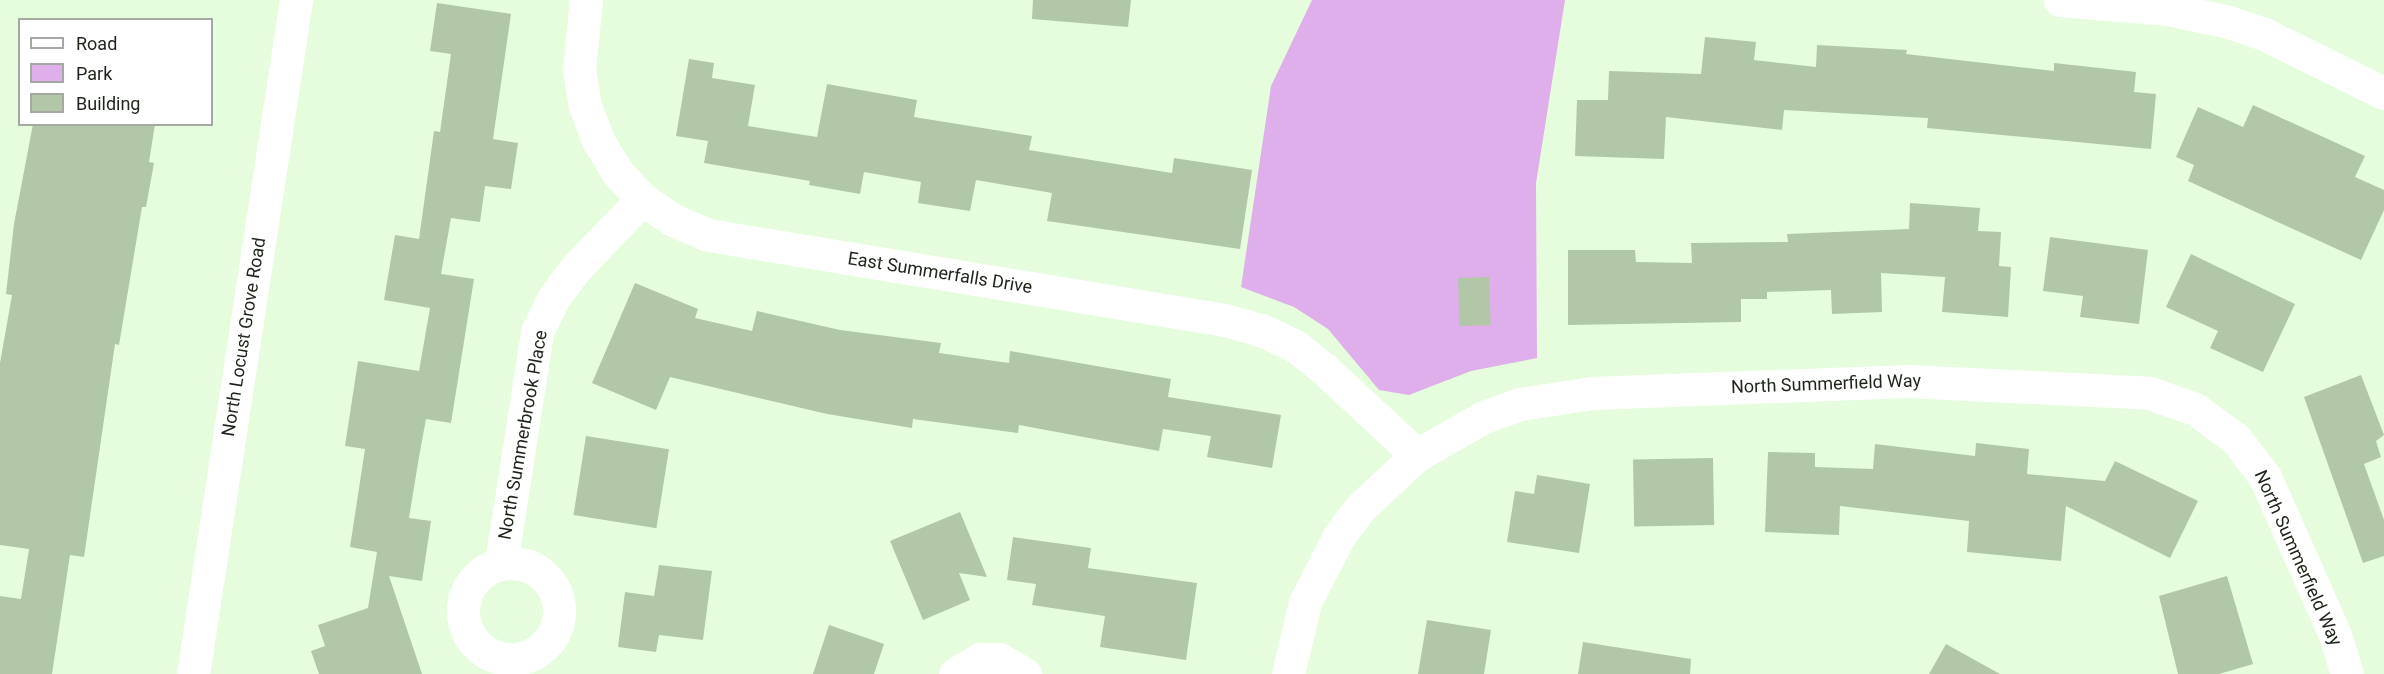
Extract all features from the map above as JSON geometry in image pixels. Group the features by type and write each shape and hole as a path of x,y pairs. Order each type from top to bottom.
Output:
{"street":[{"name":"North Locust Grove Road","path":"193,674 296,0"},
{"name":"East Summerfalls Drive","path":"586,0 579,69 585,106 607,156 642,199 673,220 708,235 1225,320 1261,330 1295,346 1324,369 1417,455"},
{"path":"2060,0 2169,5 2229,22 2266,35 2384,93"},
{"name":"North Summerbrook Place","path":"501,563 537,332 554,297 642,199"},
{"name":"North Summerfield Way","path":"1288,674 1305,602 1339,536 1387,479 1450,433 1493,414 1539,400 1584,394 1908,381 2150,393 2195,409 2236,439 2265,477 2335,635 2348,674"},
{"path":"955,674 980,659 999,659 1025,674"}],"green space":[{"path":"1312,0 1565,0 1536,183 1537,358 1471,371 1409,395 1379,390 1328,329 1294,307 1241,287 1271,86"}],"building":[{"path":"1033,0 1131,0 1128,27 1032,19"},
{"path":"437,3 511,14 493,139 518,143 511,189 485,186 480,222 451,218 441,274 474,279 451,423 426,419 419,457 409,518 431,521 422,581 389,576 422,674 319,674 311,651 325,646 318,625 368,608 377,552 350,547 365,449 345,446 358,361 419,371 430,308 384,300 395,235 419,239 434,131 440,132 451,54 430,51"},
{"path":"1705,37 1756,42 1754,60 1816,67 1817,45 1907,50 1906,54 2054,71 2054,63 2136,72 2134,92 2156,94 2151,149 1927,128 1928,118 1784,110 1782,130 1666,117 1664,159 1575,156 1577,100 1608,100 1609,71 1701,74"},
{"path":"689,59 714,63 712,78 755,85 748,126 817,137 827,84 917,100 914,117 1032,136 1029,150 1172,173 1174,158 1252,170 1240,249 1047,221 1052,193 976,180 970,211 918,203 921,182 864,172 860,194 809,185 810,181 704,163 708,141 676,136"},
{"path":"2253,105 2365,156 2355,177 2384,190 2384,210 2361,260 2188,181 2194,165 2176,157 2198,107 2243,127"},
{"path":"33,126 155,126 149,162 154,163 146,207 142,207 119,345 115,344 84,557 70,555 52,674 0,674 0,596 21,599 29,549 0,545 0,363 12,295 6,294 14,224"},
{"path":"1910,203 1980,208 1978,231 2001,232 1999,266 2011,267 2008,317 1942,312 1945,277 1881,273 1882,312 1832,314 1831,290 1767,292 1767,299 1741,299 1741,322 1568,325 1568,250 1635,250 1636,262 1692,263 1691,243 1788,242 1787,234 1909,229"},
{"path":"2050,237 2148,250 2139,324 2080,317 2083,296 2043,291"},
{"path":"2191,254 2295,304 2263,372 2210,348 2218,331 2166,307"},
{"path":"1489,277 1491,325 1460,326 1458,278"},
{"path":"635,283 698,309 695,318 752,331 757,311 840,330 941,343 939,353 1009,363 1010,351 1171,379 1168,397 1281,415 1272,468 1207,457 1211,436 1163,429 1159,451 1019,425 1018,433 913,419 912,428 827,414 670,377 656,410 592,383"},
{"path":"2361,375 2384,435 2376,441 2381,457 2364,464 2384,520 2384,556 2363,563 2304,397"},
{"path":"586,436 669,449 656,528 573,515"},
{"path":"1976,443 2029,449 2027,474 2105,481 2115,461 2198,501 2170,558 2066,506 2061,561 1967,552 1969,521 1840,506 1839,535 1765,532 1768,452 1815,453 1815,467 1873,469 1875,444 1975,456"},
{"path":"1713,458 1714,525 1634,526 1633,459"},
{"path":"1537,475 1590,484 1579,553 1507,542 1515,491 1534,494"},
{"path":"960,512 987,577 959,573 970,600 923,620 890,541"},
{"path":"1013,537 1091,548 1088,568 1197,583 1186,660 1100,647 1105,616 1032,605 1036,584 1007,580"},
{"path":"659,565 712,571 703,640 659,635 656,652 618,647 625,592 654,596"},
{"path":"2227,576 2253,664 2219,674 2178,674 2159,596"},
{"path":"1427,620 1491,630 1484,674 1418,674"},
{"path":"829,625 884,644 874,674 813,674"},
{"path":"1583,642 1691,659 1690,674 1578,674"},
{"path":"1946,644 2000,674 1929,674"}]}
